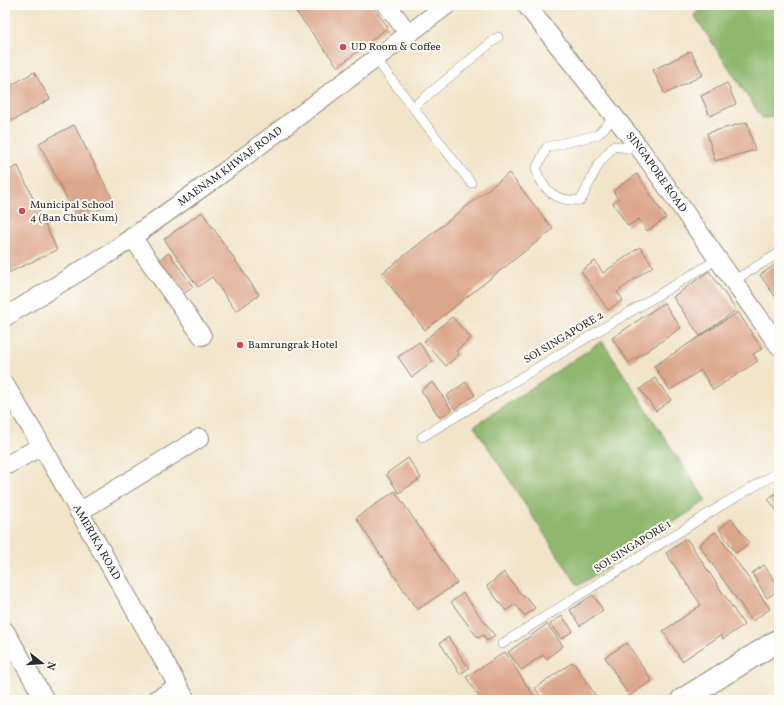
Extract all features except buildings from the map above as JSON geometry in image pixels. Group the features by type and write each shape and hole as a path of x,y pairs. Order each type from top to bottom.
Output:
{"main road":[{"path":"682,700 779,640"}],"street":[{"path":"387,5 408,33"},
{"name":"MAENAM KHWAE ROAD","path":"5,317 132,237 224,172 447,5"},
{"name":"SINGAPORE ROAD","path":"526,5 641,150 779,346"},
{"path":"132,237 202,336"},
{"name":"AMERIKA ROAD","path":"5,385 42,446 182,694"},
{"path":"79,512 200,438"},
{"path":"5,466 42,446"},
{"path":"5,631 45,700"},
{"path":"155,700 182,694"}],"lane":[{"path":"412,107 498,37"},
{"path":"375,58 471,183"},
{"path":"615,117 597,135 547,148 536,169 541,183 556,197 567,202 581,200 598,163 614,146 641,150"},
{"path":"734,281 779,253"},
{"name":"SOI SINGAPORE 2","path":"422,437 718,259"},
{"name":"SOI SINGAPORE 1","path":"502,644 722,505 779,472"}],"green space":[{"path":"703,5 779,5 779,117 762,118 694,15"},
{"path":"602,341 706,501 578,586 474,426"}],"place":[{"name":"UD Room & Coffee","path":"343,47"},
{"name":"Municipal School 4 (Ban Chuk Kum)","path":"22,211"},
{"name":"Bamrungrak Hotel","path":"240,345"}]}
